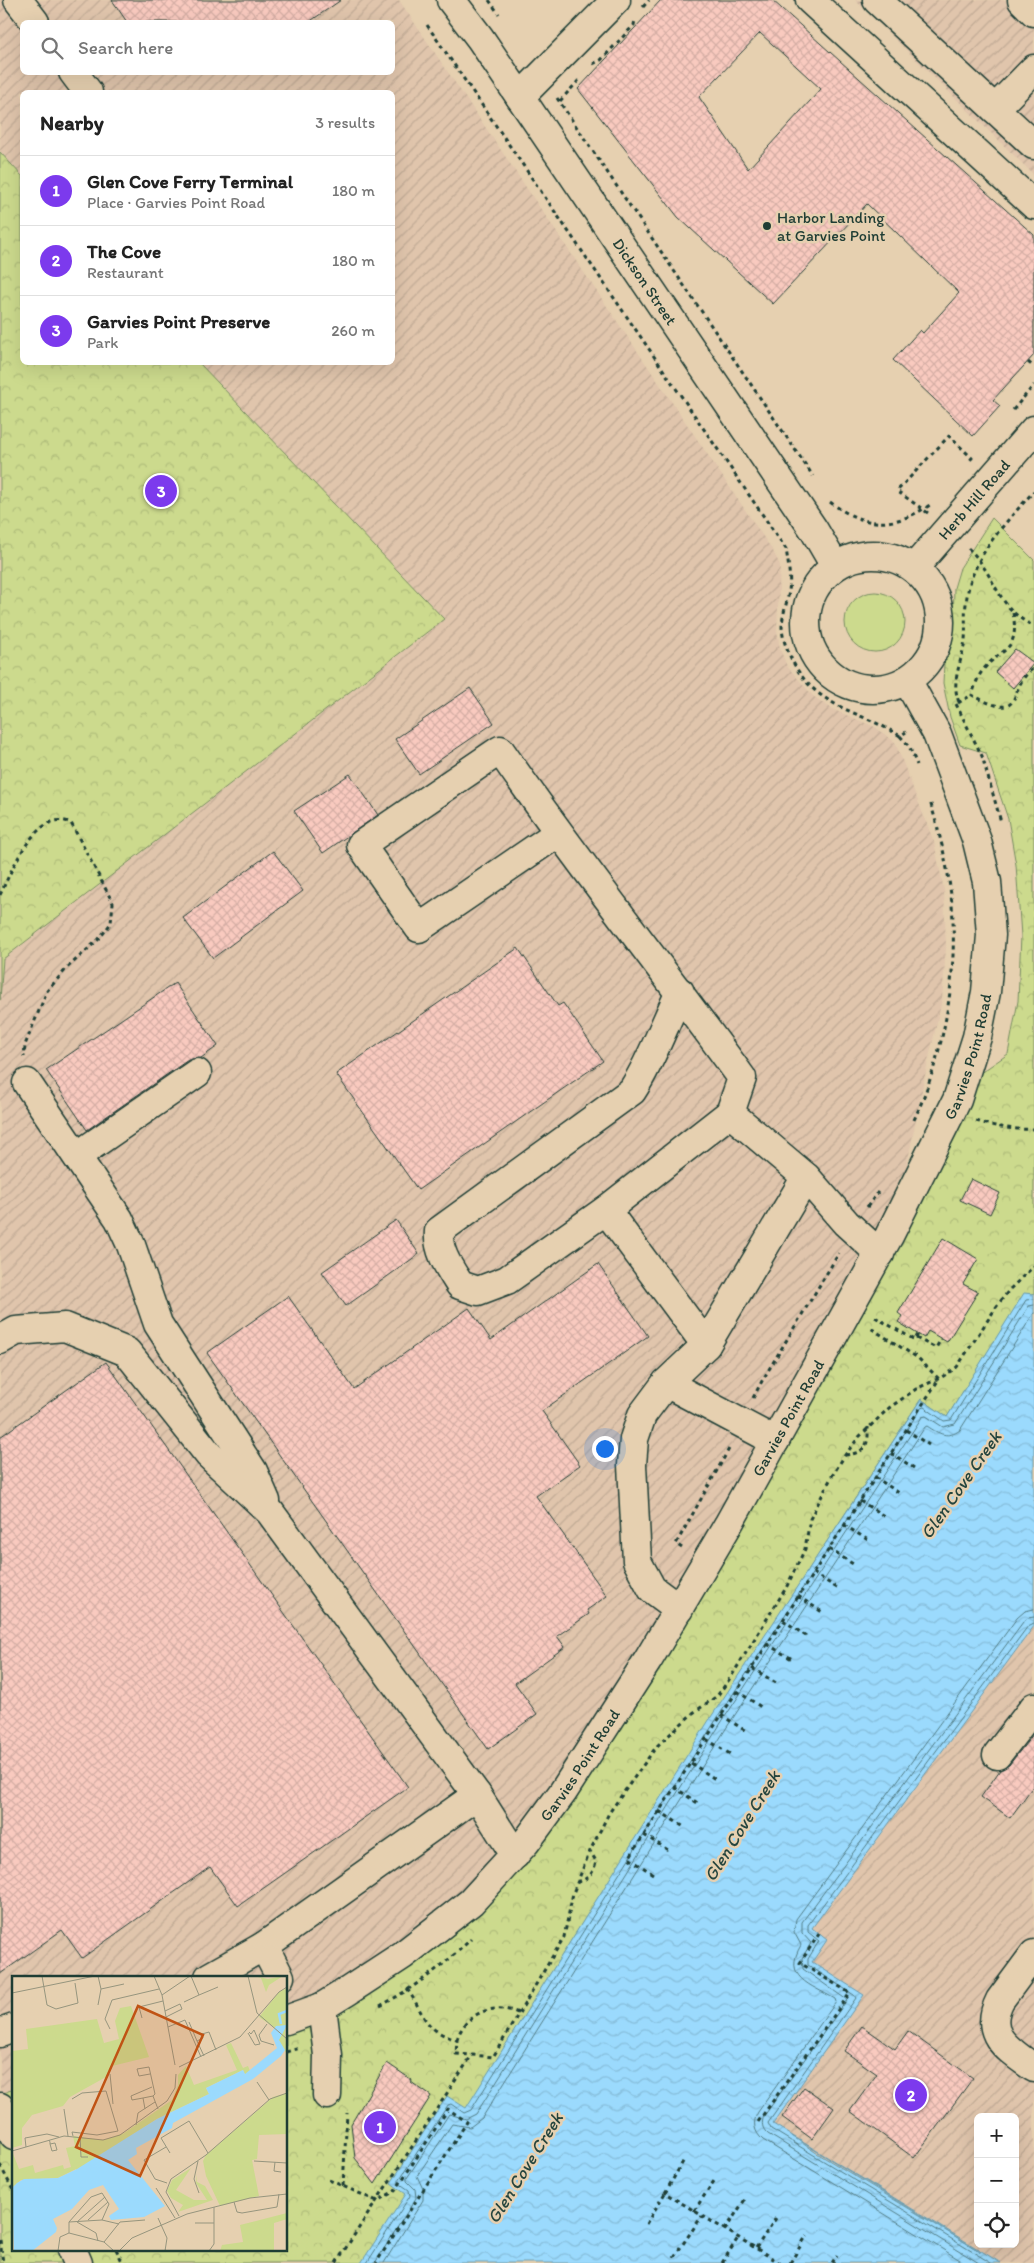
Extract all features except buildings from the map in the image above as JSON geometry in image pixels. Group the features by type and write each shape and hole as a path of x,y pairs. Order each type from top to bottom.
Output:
{"street":[{"path":"18,0 33,20"},
{"name":"Dickson Street","path":"451,0 520,97 814,530 834,566"},
{"path":"520,97 616,0"},
{"path":"810,0 1034,206"},
{"path":"877,0 1034,145"},
{"path":"1022,0 1034,12"},
{"path":"995,109 1034,70"},
{"path":"75,75 86,90"},
{"name":"Herb Hill Road","path":"914,568 1034,430"},
{"path":"872,555 894,558 914,568 930,586 939,607 940,630 934,650 923,667 907,680 886,688 863,689 841,682 823,668 810,648 808,641 805,626 808,603 818,582 834,566 850,558 872,555"},
{"name":"Garvies Point Road","path":"303,2014 403,1955 471,1902 515,1855 563,1792 679,1609 775,1441 880,1254 957,1100 976,1037 986,992 991,935 987,882 976,841 937,734 907,680"},
{"path":"558,833 419,928 362,845 500,750 558,833 680,992 742,1078 730,1112 606,1210 507,1280 478,1292 460,1285 448,1265 438,1242 439,1231 632,1091 645,1072 663,1026 680,992"},
{"path":"77,1156 197,1072"},
{"path":"27,1083 119,1218 131,1245 158,1324 252,1471 270,1512"},
{"path":"730,1112 806,1177 853,1230 880,1254"},
{"path":"679,1609 652,1589 637,1561 632,1466 634,1439 642,1415 666,1384 706,1345 806,1177"},
{"path":"606,1210 706,1345"},
{"path":"0,1340 16,1331 65,1326 128,1352 208,1455 270,1512 477,1795 515,1855"},
{"path":"666,1384 775,1441"},
{"path":"998,1755 1034,1707"},
{"path":"211,1976 264,1946 477,1795"},
{"path":"264,1946 279,1976"},
{"path":"1034,1954 1000,2000 996,2008 994,2023 1001,2042 1034,2068"},
{"path":"288,1992 328,2055 327,2095"},
{"path":"0,2094 12,2090"},
{"path":"0,2107 12,2131"},
{"path":"72,2250 78,2263"}],"path":[{"path":"427,25 786,549 789,590 782,627 786,646 805,681 822,698 900,736 909,746 919,770"},
{"path":"555,95 815,478"},
{"path":"1028,362 1034,367"},
{"path":"932,516 897,491 948,436 972,458 967,464"},
{"path":"959,702 956,694 956,672 967,630 966,604 970,581 985,547 1034,490"},
{"path":"829,501 848,515 869,522 887,523 924,509 933,503"},
{"path":"970,550 980,559 1000,597 1012,613 1034,626"},
{"path":"951,707 972,695 981,672 1005,652 1011,643 1015,627 1012,613"},
{"path":"972,695 996,708 1006,706 1013,701 1025,677 1034,668"},
{"path":"900,736 907,732"},
{"path":"911,1126 926,1093 939,1049 948,1001 952,963 952,905 942,844 927,793"},
{"path":"0,895 22,851 40,827 55,820 63,820 71,823 113,903 111,923 99,939 68,968 47,992 25,1045 24,1067 27,1083"},
{"path":"971,1119 994,1126 1018,1130 1034,1129"},
{"path":"684,1550 676,1544 762,1381 863,1212 879,1191"},
{"path":"520,2014 503,2008 485,2011 466,2023 459,2032 456,2054 493,2057 520,2014 564,1937 577,1882 609,1813 623,1790 656,1747 693,1713 717,1696 731,1678 786,1588 805,1549 810,1519 845,1455 868,1427 901,1399 957,1367 1009,1290 1034,1266"},
{"path":"869,1327 918,1358 939,1378"},
{"path":"916,1338 936,1348 941,1339"},
{"path":"653,1874 629,1858 939,1378"},
{"path":"845,1455 860,1452 865,1447 869,1440 868,1427"},
{"path":"906,1430 929,1445"},
{"path":"890,1453 914,1468"},
{"path":"875,1477 899,1493"},
{"path":"860,1501 884,1516"},
{"path":"844,1525 868,1540"},
{"path":"829,1549 853,1564"},
{"path":"813,1573 837,1588"},
{"path":"798,1596 822,1612"},
{"path":"783,1620 806,1636"},
{"path":"767,1644 792,1660"},
{"path":"752,1668 776,1683"},
{"path":"737,1691 761,1707"},
{"path":"721,1715 746,1731"},
{"path":"706,1739 730,1754"},
{"path":"690,1762 715,1779"},
{"path":"674,1788 699,1804"},
{"path":"659,1811 684,1827"},
{"path":"644,1835 668,1850"},
{"path":"577,1882 586,1880 594,1869 596,1861 590,1851"},
{"path":"758,2122 850,1993 800,1963 819,1934"},
{"path":"407,1989 415,1999 425,2021 443,2035 457,2040"},
{"path":"288,2051 306,2046"},
{"path":"336,2263 472,2055"},
{"path":"329,2180 377,2200 395,2191 448,2109 467,2122 376,2263"},
{"path":"646,2224 684,2160"},
{"path":"0,2165 12,2188"},
{"path":"694,2211 716,2178"},
{"path":"665,2193 777,2262"},
{"path":"725,2230 746,2198"},
{"path":"674,2257 702,2216"},
{"path":"756,2248 776,2218"},
{"path":"790,2263 807,2235"},
{"path":"722,2263 738,2238"},
{"path":"0,2240 3,2263"},
{"path":"116,2250 123,2263"},
{"path":"832,2263 837,2255"}],"shaded area":[{"path":"0,0 399,0 773,551 780,565 777,630 780,649 787,666 813,696 834,710 875,727 895,742 934,842 944,890 946,948 942,1000 891,1245 561,1791 448,1918 288,2014 288,1976 12,1976 12,2090 0,2094 0,1000 3,959 444,619 201,365 395,365 395,90 20,90 20,174 0,152"},
{"path":"855,0 1034,0 1034,175"},
{"path":"1034,1626 1034,2263 999,2263 974,2248 1019,2248 1019,2113 974,2113 974,2248 815,2152 773,2124 861,1997 811,1962 812,1928"}],"green space":[{"path":"0,152 20,174 20,365 201,365 444,619 3,959 0,1000"},
{"path":"992,518 1034,560 1034,1294 1024,1294 947,1417 921,1399 780,1613 642,1828 507,2044 374,2263 0,2263 0,2094 12,2090 12,2250 288,2250 288,2014 448,1918 561,1791 976,1076 1008,1054 1018,1001 1021,936 1016,865 1008,819 986,753 960,745 950,717 943,683 944,664 953,626 954,588 960,568"},
{"path":"869,592 881,592 892,597 900,605 905,616 903,634 892,647 881,652 869,652 858,647 850,639 845,628 845,616 850,605 858,597"}],"water":[{"name":"Glen Cove Creek","path":"1024,1293 1034,1294 1034,1626 812,1928 827,1940 812,1962 864,1995 773,2124 974,2248 792,2136 815,2152 974,2248 1001,2263 361,2263 406,2194 391,2183 447,2096 466,2108 711,1717 921,1399 947,1417"}],"place":[{"name":"Harbor Landing at Garvies Point","path":"767,226"},
{"name":"Garvies Point Preserve","path":"161,491"},
{"name":"The Cove","path":"911,2095"},
{"name":"Glen Cove Ferry Terminal","path":"380,2127"}]}
